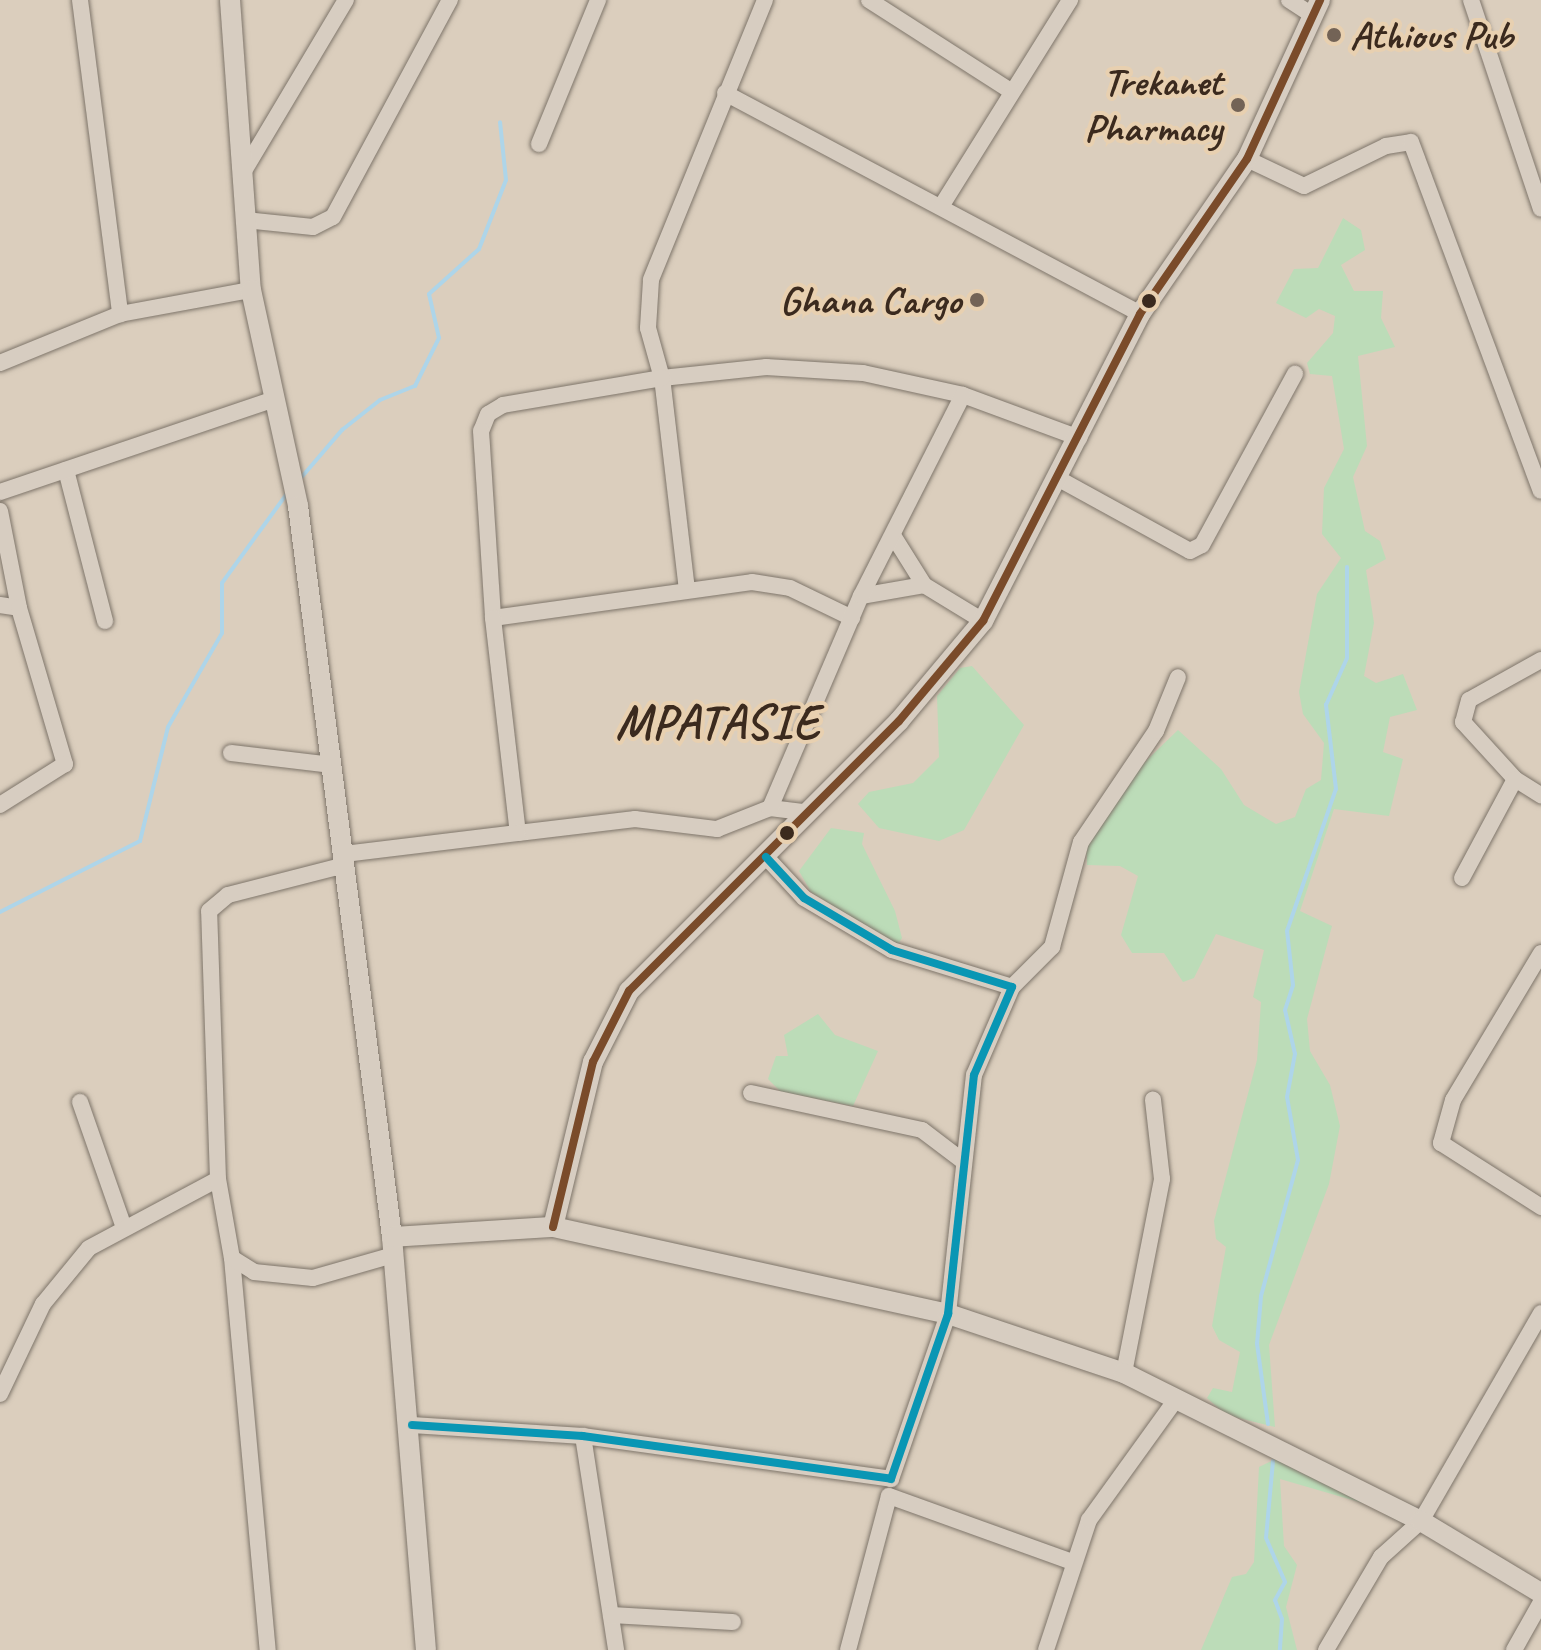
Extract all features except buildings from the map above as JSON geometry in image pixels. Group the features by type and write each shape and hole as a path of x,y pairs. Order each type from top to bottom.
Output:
{"street":[{"path":"80,0 120,314"},
{"path":"230,0 240,178 251,290 272,400 298,506 393,1246 412,1425 426,1650"},
{"path":"240,178 346,0"},
{"path":"245,220 313,227 333,217 450,0"},
{"path":"539,144 598,0"},
{"path":"687,590 662,378 648,328 651,280 765,0"},
{"path":"869,0 1011,91"},
{"path":"942,205 1070,0"},
{"path":"553,1227 579,1109 610,1023 629,991 899,721 983,621 1059,479 1140,314 1247,159 1316,8 1289,0"},
{"path":"1471,0 1541,209"},
{"path":"725,93 942,205 1140,314"},
{"path":"1247,159 1304,186 1386,146 1411,142 1541,491"},
{"path":"0,363 120,314 251,290"},
{"path":"518,833 493,618 481,431 488,414 503,405 662,378 808,367 963,395 1079,438"},
{"path":"1059,479 1190,551 1202,545 1295,374"},
{"path":"770,808 861,596 894,537 963,395"},
{"path":"0,492 272,400"},
{"path":"66,470 105,621"},
{"path":"0,511 19,608 64,767 0,805"},
{"path":"894,537 924,585 983,621"},
{"path":"493,618 687,590 771,583 852,618"},
{"path":"861,596 924,585"},
{"path":"0,605 19,608"},
{"path":"1541,660 1469,700 1463,712 1467,732 1515,779 1541,795"},
{"path":"848,1650 890,1487 948,1314 974,1075 1012,987 1052,947 1081,842 1156,731 1178,677"},
{"path":"231,753 332,765"},
{"path":"1462,878 1515,779"},
{"path":"268,1650 232,1258 218,1179 209,911 228,895 344,860 518,833 635,819 717,829 770,808 805,812"},
{"path":"766,857 804,898 892,950 1012,987"},
{"path":"1540,958 1453,1100 1441,1143 1541,1207"},
{"path":"751,1093 922,1130 963,1161"},
{"path":"1124,1373 1162,1179 1153,1100"},
{"path":"80,1102 123,1225"},
{"path":"0,1394 51,1293 89,1248 123,1225 218,1179"},
{"path":"232,1258 269,1278 293,1281 393,1246 553,1227 948,1314 1124,1373 1421,1521 1541,1593"},
{"path":"1326,1650 1381,1557 1421,1521 1541,1313"},
{"path":"1046,1650 1070,1561 1105,1496 1177,1398"},
{"path":"412,1425 583,1436 890,1487 1070,1561"},
{"path":"583,1436 616,1650"},
{"path":"1514,1650 1541,1602"},
{"path":"611,1615 733,1622"}],"green space":[{"path":"1343,218 1361,230 1365,250 1341,265 1354,291 1383,291 1381,318 1395,347 1358,356 1367,446 1353,477 1365,531 1380,541 1386,559 1366,570 1374,623 1364,676 1376,683 1403,674 1417,710 1390,717 1383,752 1403,759 1389,816 1334,809 1300,911 1332,926 1307,1019 1310,1051 1330,1085 1340,1126 1329,1184 1269,1345 1275,1427 1226,1415 1207,1398 1213,1388 1232,1392 1240,1352 1219,1340 1212,1326 1226,1247 1216,1239 1214,1221 1257,1060 1261,1002 1253,997 1264,950 1216,934 1194,978 1183,982 1164,953 1132,953 1121,935 1138,876 1120,866 1087,865 1086,843 1124,782 1178,730 1221,769 1244,805 1276,824 1295,817 1306,789 1321,780 1324,743 1303,714 1299,692 1317,594 1341,558 1322,534 1324,488 1344,449 1332,376 1310,374 1307,363 1333,333 1335,316 1319,309 1306,318 1276,303 1294,269 1318,268"},
{"path":"972,666 1024,725 964,830 939,841 879,828 858,804 869,792 913,783 939,757 937,696 960,668"},
{"path":"831,828 864,833 862,844 895,911 902,938 896,947 811,892 799,871"},
{"path":"818,1014 835,1035 878,1051 853,1106 781,1092 768,1079 776,1056 788,1056 784,1035"},
{"path":"1278,1458 1373,1506 1280,1479 1284,1546 1297,1565 1286,1607 1297,1650 1201,1650 1232,1577 1246,1574 1254,1562 1259,1467"}],"waterway":[{"path":"300,479 342,430 380,400 415,386 439,338 429,294 479,249 506,180 500,122"},
{"path":"0,912 140,841 168,727 222,633 222,583 288,492"},
{"path":"1268,1424 1257,1344 1261,1296 1298,1160 1287,1097 1295,1054 1285,1010 1293,985 1287,931 1336,789 1326,705 1347,658 1347,567"},
{"path":"1273,1461 1266,1538 1285,1582 1275,1600 1282,1619 1280,1650"}],"transit line":[{"path":"553,1227 593,1062 629,991 899,721 983,621 1140,314 1247,159 1320,0"},
{"path":"412,1425 583,1436 891,1479 948,1314 974,1075 1012,987 892,950 804,898 766,857"}],"place":[{"name":"Athious Pub","path":"1334,35"},
{"name":"Trekanet Pharmacy","path":"1238,105"},
{"name":"Ghana Cargo","path":"977,300"}],"district":[{"name":"MPATASIE","path":"718,723"}]}
